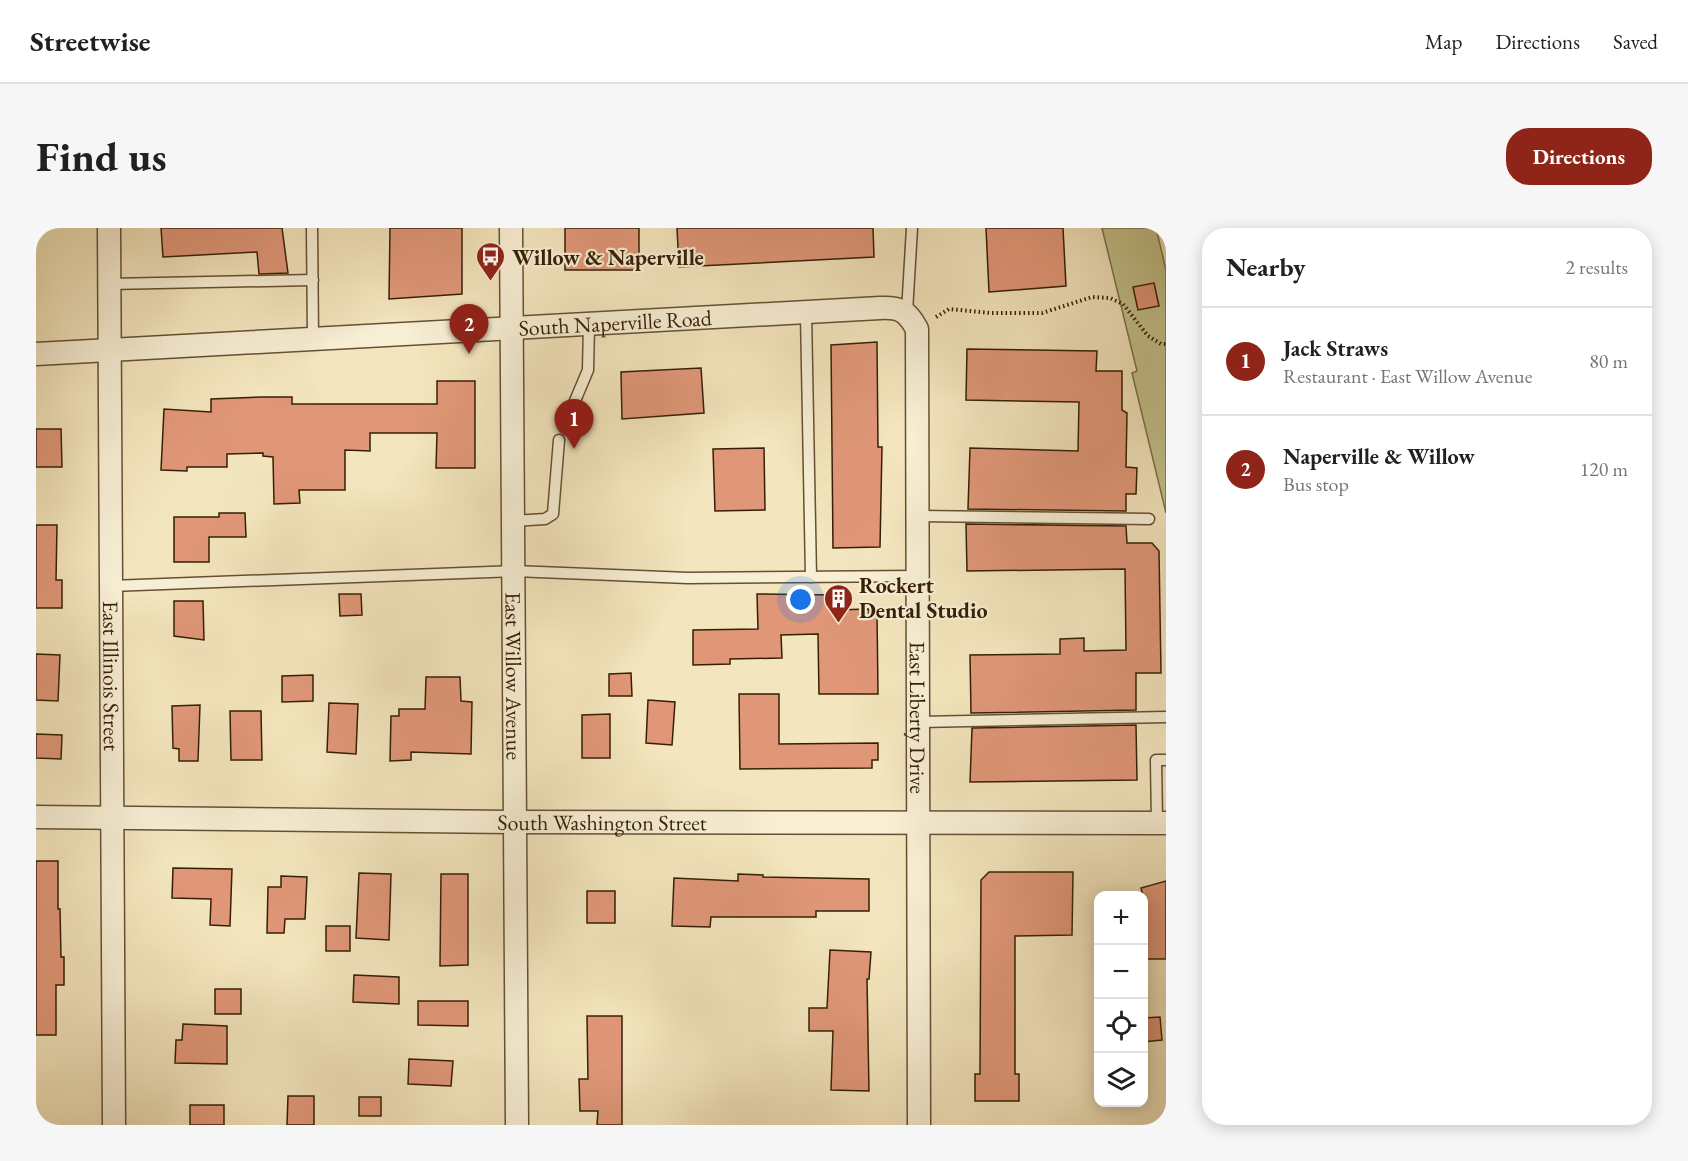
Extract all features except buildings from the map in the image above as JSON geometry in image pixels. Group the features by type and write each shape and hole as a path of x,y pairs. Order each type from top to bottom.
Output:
{"street":[{"name":"East Illinois Street","path":"109,228 114,1125"},
{"name":"East Willow Avenue","path":"511,228 517,1125"},
{"name":"South Naperville Road","path":"36,354 806,314 895,307 912,320"},
{"name":"East Liberty Drive","path":"912,320 918,516 920,722 919,1125"},
{"name":"South Washington Street","path":"36,817 516,822 1161,823"}],"lane":[{"path":"312,228 313,339"},
{"path":"912,228 912,320"},
{"path":"109,284 313,279"},
{"path":"806,314 811,577"},
{"path":"564,427 588,370 588,324"},
{"path":"513,521 545,519 553,514 559,440"},
{"path":"918,516 1149,519"},
{"path":"111,586 514,571 688,578 918,576"},
{"path":"920,722 1166,717"},
{"path":"1161,823 1156,760 1166,760"}],"path":[{"path":"912,320 949,309 991,313 1042,313 1092,297 1110,298 1123,304 1148,336 1161,344 1166,344"}],"shaded area":[{"path":"1102,228 1156,228 1166,270 1166,513 1132,373 1137,371"}],"place":[{"name":"Willow & Naperville","path":"491,282"},
{"name":"Naperville & Willow","path":"469,354"},
{"name":"Jack Straws","path":"574,449"},
{"name":"Rockert Dental Studio","path":"838,624"}]}
